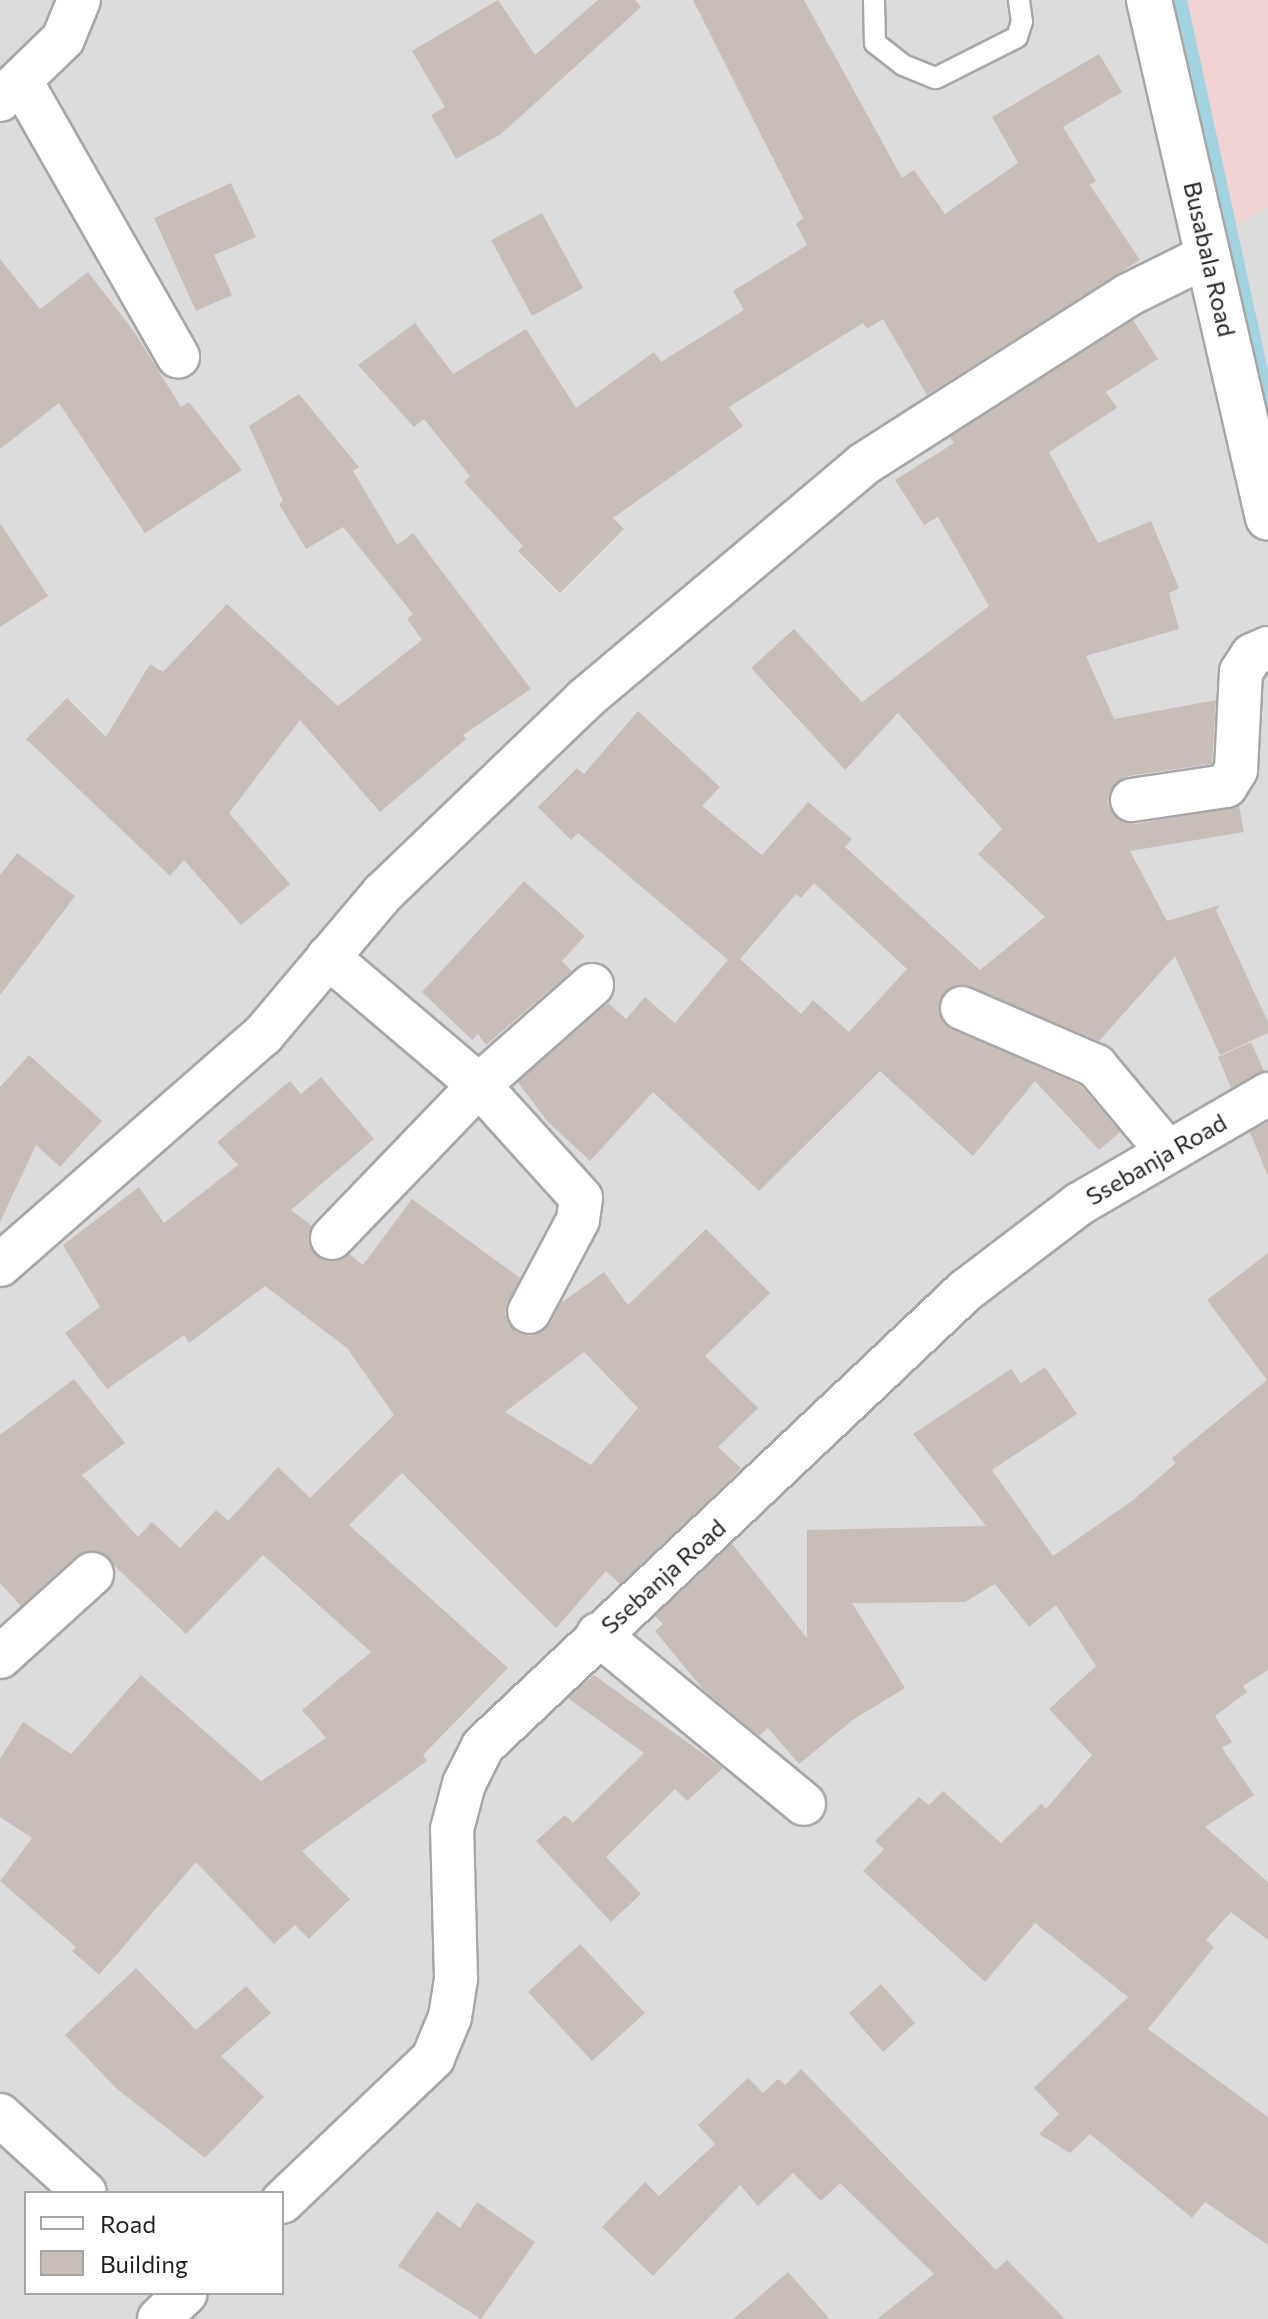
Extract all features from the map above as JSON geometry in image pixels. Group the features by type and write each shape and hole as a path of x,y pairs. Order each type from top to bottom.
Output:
{"street":[{"path":"79,0 63,39 11,92 178,357"},
{"name":"Busabala Road","path":"1149,0 1268,518"},
{"path":"0,1265 263,1035 383,893 585,699 864,464 1128,295 1209,255"},
{"path":"1132,800 1226,786 1236,770 1241,672 1252,655 1268,648"},
{"path":"328,957 479,1085 581,1198 578,1220 529,1312"},
{"path":"332,1238 479,1085 592,985"},
{"path":"962,1008 1096,1066 1168,1152"},
{"name":"Ssebanja Road","path":"284,2200 433,2058 450,2017 456,1978 452,1829 464,1784 483,1746 598,1634 965,1291 1079,1204 1268,1094"},
{"path":"0,1657 92,1574"},
{"path":"598,1634 804,1804"},
{"path":"0,2115 83,2191"},
{"path":"142,2295 152,2319"},
{"path":"159,2319 184,2295"}],"lane":[{"path":"874,0 875,43 903,65 936,78 1017,37 1022,22 1019,0"}],"shaded area":[{"path":"0,0 1268,0 1268,2319 0,2319"},
{"path":"1165,0 1268,0 1268,208 1229,228"}],"building":[{"path":"498,0 535,55 598,0 635,0 641,7 501,134 456,159 431,115 445,107 412,51"},
{"path":"693,0 804,0 902,178 914,170 945,214 1018,163 992,117 1099,54 1122,92 1063,127 1096,181 1090,185 1140,260 927,395 883,319 867,329 863,323 729,407 743,426 613,518 624,529 560,593 518,551 523,546 464,482 470,476 424,419 414,427 358,365 415,323 453,374 526,329 576,408 654,352 661,362 744,310 733,291 807,245 796,224 803,218"},
{"path":"231,183 256,237 214,255 232,295 196,311 154,218"},
{"path":"542,213 583,288 532,316 491,240"},
{"path":"0,259 40,309 88,272 135,333 181,407 189,402 242,470 145,533 59,403 0,449"},
{"path":"1133,320 1158,359 1106,392 1117,408 1049,452 1098,543 1151,521 1179,588 1169,593 1179,629 1086,656 1114,719 1216,700 1212,764 1128,776 1110,790 1108,804 1114,815 1135,824 1239,806 1244,832 1130,851 1167,921 1220,905 1216,910 1268,1022 1268,1033 1220,1055 1175,956 1099,1041 958,984 940,999 943,1023 1081,1086 1120,1132 1099,1150 1035,1081 973,1156 880,1071 759,1191 653,1092 590,1161 547,1121 518,1082 608,1003 626,1019 645,997 675,1023 728,960 578,833 571,840 538,807 577,768 584,774 638,711 720,787 702,806 762,855 808,802 852,839 845,847 980,970 1045,917 978,854 1002,829 898,713 845,770 751,668 794,629 862,702 989,606 938,517 924,525 895,480 954,443 950,437","holes":["814,883 907,969 849,1032 813,1000 801,1014 740,959 796,894 801,898"]},
{"path":"299,394 359,467 353,471 397,545 413,533 531,689 463,735 466,739 380,812 300,720 229,813 290,884 241,925 184,860 170,876 26,739 67,698 106,737 150,664 163,672 227,604 338,706 422,640 407,619 413,614 343,527 306,549 279,504 283,501 249,426"},
{"path":"0,523 48,596 0,627"},
{"path":"17,853 75,896 0,995 0,875"},
{"path":"524,881 585,936 562,961 572,971 486,1045 478,1034 472,1040 422,992"},
{"path":"1251,1042 1264,1071 1231,1088 1218,1057"},
{"path":"29,1055 102,1121 60,1167 36,1145 0,1222 0,1087"},
{"path":"321,1077 374,1139 291,1210 312,1226 309,1244 316,1256 338,1261 349,1254 363,1265 412,1199 520,1278 505,1314 517,1333 531,1336 550,1324 561,1303 604,1272 628,1305 706,1229 770,1293 705,1356 758,1408 718,1447 741,1468 731,1479 620,1584 606,1571 556,1628 402,1473 349,1525 508,1668 423,1755 427,1761 302,1851 350,1899 309,1939 295,1925 274,1944 196,1862 99,1975 72,1951 76,1947 0,1881 32,1838 0,1817 0,1759 23,1722 71,1754 141,1675 261,1781 326,1738 302,1710 371,1652 263,1555 186,1634 99,1551 76,1556 21,1606 0,1583 0,1435 74,1379 125,1443 82,1475 138,1537 152,1522 180,1548 216,1510 228,1521 278,1467 310,1498 394,1415 347,1348 265,1286 189,1343 184,1335 107,1389 65,1333 100,1307 63,1245 139,1187 164,1223 238,1165 217,1142 290,1081 301,1094","holes":["584,1352 638,1408 591,1465 505,1412"]},
{"path":"1268,1122 1268,1174 1267,1174 1250,1132"},
{"path":"1268,1253 1268,1670 1243,1686 1247,1692 1215,1716 1232,1742 1222,1748 1254,1795 1205,1827 1268,1882 1268,1940 1231,1912 1206,1940 1214,1947 1148,2029 1268,2117 1268,2245 1205,2202 1192,2218 1090,2134 1070,2153 1039,2134 1059,2114 1034,2088 1128,1997 1035,1923 985,1982 863,1871 884,1849 875,1841 919,1797 929,1805 943,1791 1001,1843 1041,1804 1046,1809 1092,1755 1049,1709 1096,1666 1056,1605 1029,1627 995,1584 965,1602 852,1603 905,1688 854,1719 799,1764 768,1728 759,1736 703,1689 655,1631 663,1624 655,1616 732,1544 807,1638 807,1530 986,1526 913,1434 1011,1369 1021,1383 1045,1367 1077,1414 992,1470 1053,1556 1132,1501 1176,1463 1172,1458 1267,1380 1207,1300"},
{"path":"594,1675 723,1768 687,1801 675,1789 606,1857 641,1894 611,1922 536,1841 565,1815 573,1823 644,1753 568,1698"},
{"path":"580,1944 645,2013 592,2061 528,1992"},
{"path":"136,1968 196,2030 246,1986 271,2013 221,2056 264,2097 205,2158 117,2089 65,2035"},
{"path":"881,1984 915,2023 883,2052 849,2013"},
{"path":"801,2069 996,2270 1007,2260 1065,2319 877,2319 934,2274 840,2183 821,2201 793,2173 758,2206 740,2185 653,2276 602,2227 645,2182 659,2196 715,2144 698,2125 748,2078 763,2093 778,2079 785,2085"},
{"path":"477,2202 535,2242 481,2319 398,2266 437,2211 460,2228"},
{"path":"788,2272 830,2319 733,2319"}],"waterway":[{"path":"1180,0 1268,404"}]}
